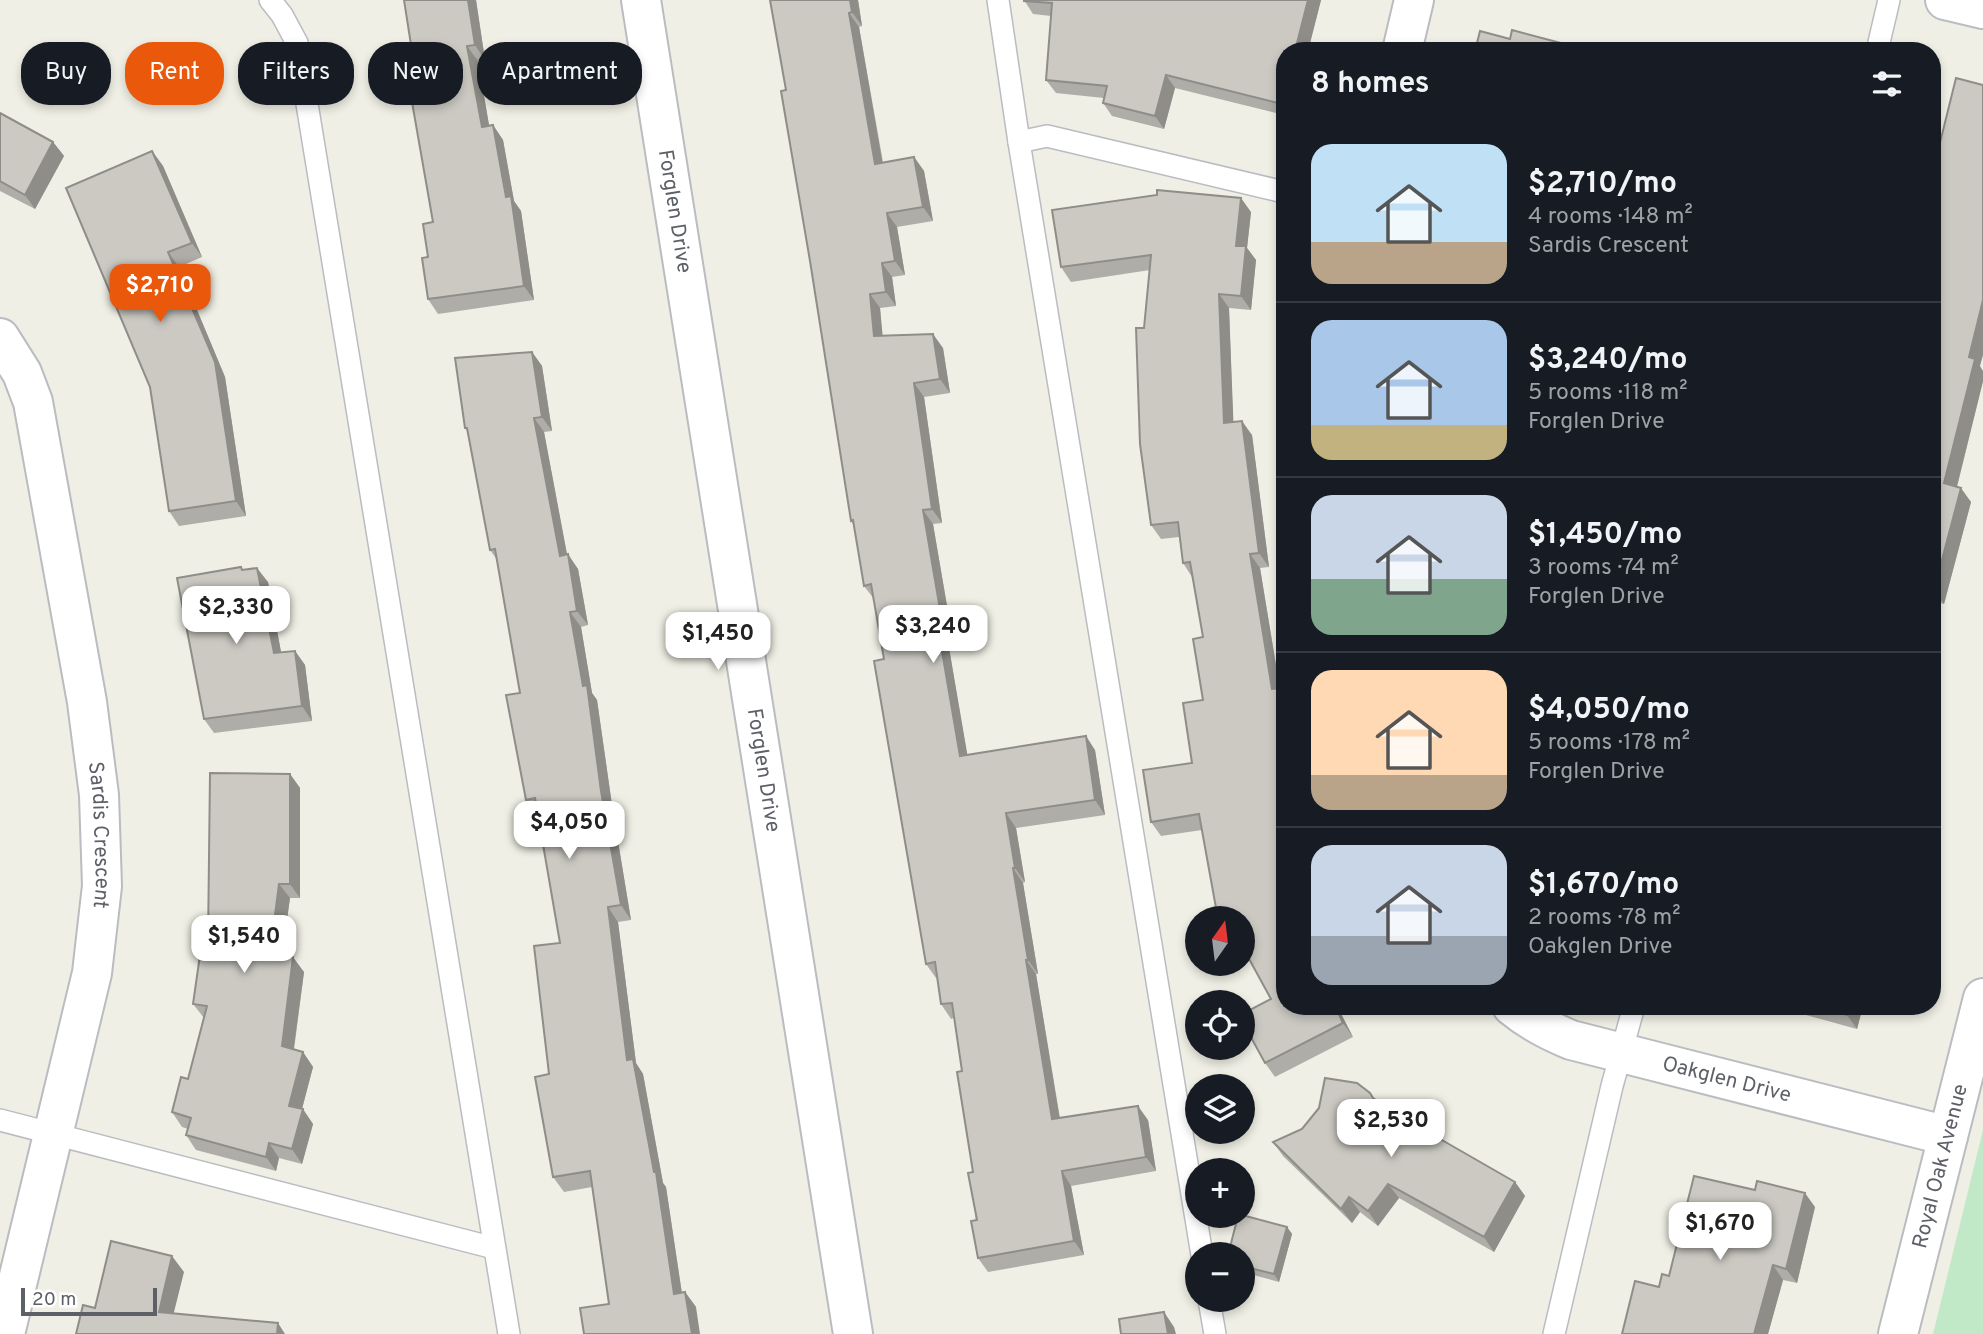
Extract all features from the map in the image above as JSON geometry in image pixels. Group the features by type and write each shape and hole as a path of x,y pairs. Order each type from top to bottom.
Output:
{"street":[{"name":"Forglen Drive","path":"641,0 853,1334"},
{"path":"1404,42 1414,0"},
{"path":"1945,0 1983,9"},
{"name":"Sardis Crescent","path":"0,338 22,373 33,402 88,702 99,795 102,886 92,973 5,1334"},
{"name":"Royal Oak Avenue","path":"1898,1334 1983,998"},
{"name":"Oakglen Drive","path":"1523,1015 1571,1040 1948,1136"}],"lane":[{"path":"270,0 282,15 297,43 509,1334"},
{"path":"998,0 1200,1242"},
{"path":"1879,42 1889,0"},
{"path":"1019,142 1047,136 1276,190"},
{"path":"1554,1334 1612,1086 1632,1015"},
{"path":"0,1120 494,1248"},
{"path":"1211,1312 1215,1334"}],"green space":[{"path":"1983,1130 1983,1334 1933,1334"}],"building":[{"path":"404,0 468,0 475,45 467,46 477,105 482,127 493,125 506,197 511,196 524,286 428,299 422,258 428,257 423,224 433,222 413,105 463,105 463,42 411,42"},
{"path":"770,0 850,0 852,12 849,13 875,164 914,157 923,207 887,213 895,261 882,263 886,292 870,294 874,336 933,334 940,379 914,383 932,509 923,510 943,627 938,628 960,756 1086,736 1095,800 1006,813 1052,1119 1138,1106 1146,1157 1062,1171 1074,1241 978,1258 971,1221 977,1220 968,1173 973,1172 957,1072 962,1071 952,1003 941,1004 935,962 926,964 874,661 884,659 871,584 864,586 853,520 851,521 781,91 786,90"},
{"path":"1308,0 1297,42 1276,42 1276,102 1166,75 1155,116 1103,103 1107,86 1046,80 1052,3 1024,1"},
{"path":"1512,30 1557,42 1477,42 1480,31 1510,39"},
{"path":"1956,78 1983,85 1983,300 1969,357 1975,359 1944,483 1961,488 1941,564 1941,139"},
{"path":"0,113 53,142 25,195 0,181"},
{"path":"152,151 192,243 168,252 215,362 236,501 169,511 150,387 66,188"},
{"path":"1157,190 1241,198 1236,246 1246,246 1241,296 1219,294 1224,423 1242,421 1259,553 1250,554 1272,689 1276,689 1276,1015 1339,1015 1343,1023 1265,1063 1255,1045 1255,1007 1271,999 1255,970 1255,906 1216,906 1199,814 1151,822 1143,770 1192,763 1183,703 1203,700 1193,639 1203,637 1190,562 1183,563 1178,522 1151,525 1140,444 1136,328 1144,328 1151,255 1061,267 1052,210 1157,195"},
{"path":"532,352 542,417 534,418 560,556 568,554 577,611 570,612 583,686 587,685 601,791 621,905 608,907 627,1060 633,1059 656,1172 674,1294 685,1292 692,1334 584,1334 580,1308 609,1304 590,1171 553,1177 535,1077 549,1074 534,946 560,943 535,798 526,800 506,695 520,693 495,549 490,550 465,428 455,358"},
{"path":"241,567 242,570 257,568 274,653 295,651 302,706 204,719 177,578"},
{"path":"210,773 290,774 290,884 279,884 270,954 293,957 282,1046 303,1052 289,1106 303,1109 292,1149 269,1143 266,1157 186,1135 191,1118 172,1112 181,1077 188,1079 207,1006 193,1004 202,941 208,941"},
{"path":"1325,1078 1357,1083 1396,1114 1406,1115 1428,1132 1515,1182 1484,1237 1388,1184 1368,1211 1349,1197 1341,1209 1273,1142 1302,1129 1319,1108"},
{"path":"1694,1176 1755,1190 1757,1181 1805,1193 1786,1269 1773,1265 1754,1334 1622,1334 1635,1281 1659,1287 1662,1274 1669,1276"},
{"path":"1255,1218 1287,1227 1274,1274 1255,1269 1255,1242 1231,1242 1235,1228 1255,1228"},
{"path":"111,1241 172,1256 159,1312 278,1323 277,1334 76,1334 83,1305 95,1308"},
{"path":"1164,1312 1168,1334 1121,1334 1119,1319"}]}
